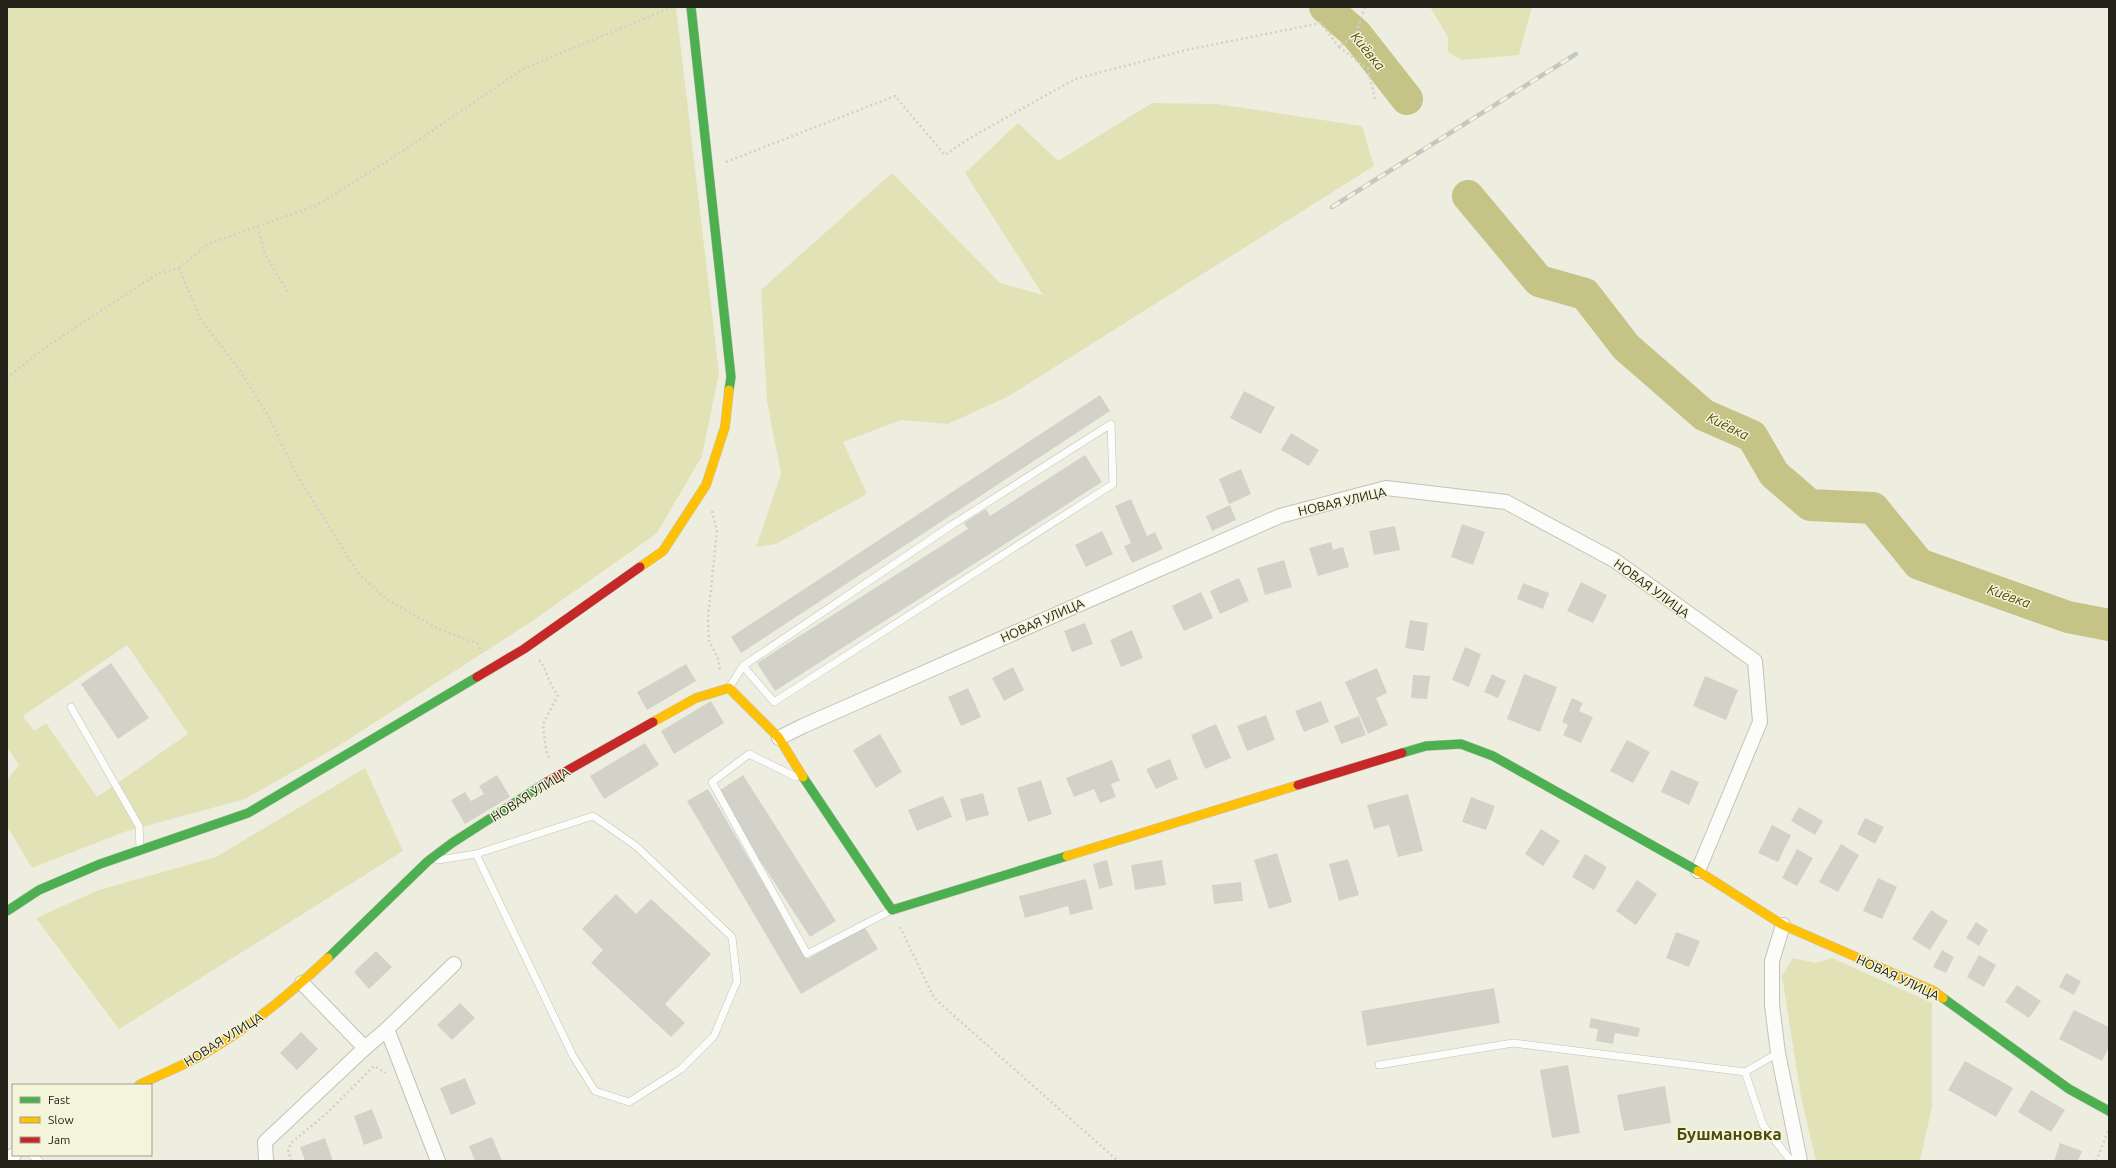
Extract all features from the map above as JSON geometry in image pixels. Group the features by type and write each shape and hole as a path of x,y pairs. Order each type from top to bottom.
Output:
{"street":[{"path":"7,911 39,890 100,864 248,813 524,649 663,551 706,485 725,427 731,377 691,7"},
{"name":"НОВАЯ УЛИЦА","path":"779,738 817,719 1280,516 1386,488 1506,502 1614,560 1754,661 1760,722 1698,871"},
{"path":"729,688 779,738 805,781 892,910"},
{"name":"НОВАЯ УЛИЦА","path":"141,1084 200,1056 263,1015 302,983 428,861 452,843 556,776 696,698 729,688"},
{"name":"НОВАЯ УЛИЦА","path":"892,910 1426,746 1461,744 1493,756 1698,871 1784,925 1934,991 2069,1089 2109,1111"},
{"path":"1784,925 1772,961 1772,1005 1778,1053 1800,1161"},
{"path":"266,1161 265,1142 365,1048 387,1030 454,964"},
{"path":"302,983 365,1048"},
{"path":"387,1030 438,1161"}],"lane":[{"path":"729,688 744,666 952,524 1111,424 1113,484 774,702 744,666"},
{"path":"71,707 139,826 140,850"},
{"path":"805,781 749,754 712,782 807,954 892,910"},
{"path":"428,861 476,854 593,816 636,846 732,937 737,982 714,1036 681,1070 629,1102 595,1091 573,1056 476,854"},
{"path":"1379,1065 1513,1043 1745,1072 1778,1053"},
{"path":"1745,1072 1763,1125 1790,1161"}],"path":[{"path":"7,378 43,349 157,274 179,268 208,244 315,206 392,158 523,70 672,7"},
{"path":"1339,47 1356,34 1365,7"},
{"path":"709,169 895,96 945,155 970,138 1075,79 1186,50 1321,23 1339,47 1368,69 1375,99"},
{"path":"258,227 265,255 288,292"},
{"path":"179,268 200,320 236,365 268,415 294,470 358,573 386,599 438,629 477,643 490,669"},
{"path":"706,485 717,531 708,616 709,641 718,658 721,673 729,688"},
{"path":"524,649 534,655 545,668 550,687 558,695 543,724 546,750 556,776"},
{"path":"892,910 934,998 1118,1161"},
{"path":"292,1161 288,1152 291,1143 326,1114 374,1066 386,1072 388,1079"},
{"path":"2096,1161 2109,1128"}],"green space":[{"path":"7,7 676,7 719,373 702,456 657,533 531,622 335,748 245,799 124,832 32,868 7,826 7,780 19,765 7,747","holes":["127,645 188,734 97,797 46,723 34,731 23,716"]},
{"path":"1430,7 1532,7 1519,55 1462,60 1448,52 1448,37"},
{"path":"1152,103 1217,104 1362,126 1374,166 1009,396 948,424 901,420 843,442 867,494 776,544 756,547 781,474 767,401 761,290 892,173 1000,283 1043,295 965,173 1018,123 1058,161"},
{"path":"365,768 403,851 119,1029 36,918 99,890 216,857"},
{"path":"1793,958 1816,963 1832,958 1932,1003 1932,1106 1920,1161 1816,1161 1801,1097 1782,976"}],"building":[{"path":"1244,391 1275,407 1261,434 1230,418"},
{"path":"1100,395 1110,411 741,653 731,637"},
{"path":"1291,433 1319,450 1309,466 1281,450"},
{"path":"1085,455 1102,482 775,691 757,663 968,529 964,523 986,509 990,516"},
{"path":"1241,469 1251,494 1229,504 1219,479"},
{"path":"1131,499 1147,536 1155,532 1163,549 1132,563 1124,546 1131,543 1115,506"},
{"path":"1230,505 1236,520 1212,531 1206,516"},
{"path":"1462,524 1485,532 1473,565 1451,557"},
{"path":"1395,526 1400,550 1374,555 1369,531"},
{"path":"1102,531 1113,554 1086,567 1075,545"},
{"path":"1331,542 1333,550 1343,547 1349,567 1318,576 1309,548"},
{"path":"1284,560 1292,587 1265,595 1257,568"},
{"path":"1239,578 1249,601 1220,614 1210,591"},
{"path":"1581,582 1607,595 1593,623 1567,611"},
{"path":"1523,583 1549,593 1543,609 1517,599"},
{"path":"1201,592 1213,618 1184,631 1172,606"},
{"path":"1410,620 1428,623 1424,651 1405,648"},
{"path":"1085,623 1093,644 1072,652 1064,631"},
{"path":"1132,630 1143,658 1121,667 1110,640"},
{"path":"1465,647 1481,654 1469,687 1452,680"},
{"path":"111,663 149,718 118,739 81,684"},
{"path":"686,664 696,681 647,710 637,692"},
{"path":"1013,667 1024,690 1004,701 992,678"},
{"path":"1377,668 1387,693 1376,698 1388,725 1368,734 1345,682"},
{"path":"1492,674 1506,681 1498,698 1484,692"},
{"path":"1524,674 1557,687 1540,732 1507,719"},
{"path":"1413,675 1430,676 1427,699 1411,698"},
{"path":"1705,676 1738,690 1726,720 1693,706"},
{"path":"968,688 981,717 961,726 948,697"},
{"path":"1572,698 1583,703 1579,711 1593,717 1581,743 1563,735 1568,725 1562,722"},
{"path":"711,701 724,723 674,754 661,731"},
{"path":"1321,701 1329,722 1304,732 1295,711"},
{"path":"1266,715 1275,740 1247,751 1237,726"},
{"path":"1359,716 1366,735 1341,744 1334,726"},
{"path":"1216,724 1231,758 1205,769 1191,735"},
{"path":"880,734 902,772 876,788 853,750"},
{"path":"1627,740 1650,752 1633,783 1610,771"},
{"path":"645,743 659,765 604,799 590,776"},
{"path":"1170,759 1178,779 1156,789 1146,769"},
{"path":"1112,760 1120,781 1111,784 1116,797 1100,803 1094,789 1074,797 1066,778"},
{"path":"1671,770 1699,782 1689,805 1661,792"},
{"path":"497,775 510,797 465,824 451,800 465,792 471,801 484,794 479,786"},
{"path":"743,775 836,921 810,937 716,793"},
{"path":"1041,780 1052,814 1028,822 1017,788"},
{"path":"708,789 808,959 864,926 878,949 801,994 687,801"},
{"path":"983,793 989,815 966,821 960,799"},
{"path":"1408,794 1423,851 1398,857 1389,825 1374,829 1367,805"},
{"path":"943,796 952,817 917,831 908,810"},
{"path":"1471,797 1495,806 1486,830 1462,822"},
{"path":"1799,807 1823,821 1815,835 1791,821"},
{"path":"1865,818 1884,827 1875,844 1857,834"},
{"path":"1772,825 1791,835 1778,862 1758,853"},
{"path":"1541,829 1560,841 1543,866 1525,854"},
{"path":"1841,844 1859,855 1838,892 1819,882"},
{"path":"1797,849 1813,858 1797,886 1782,878"},
{"path":"1277,853 1292,902 1269,909 1254,860"},
{"path":"1585,854 1607,867 1594,890 1572,877"},
{"path":"1348,859 1359,895 1339,901 1329,864"},
{"path":"1107,860 1113,885 1099,889 1093,864"},
{"path":"1162,860 1166,885 1135,890 1131,865"},
{"path":"1878,878 1897,887 1882,919 1863,911"},
{"path":"1086,879 1093,909 1070,915 1068,906 1025,918 1019,896"},
{"path":"1637,880 1657,894 1636,925 1616,911"},
{"path":"1241,882 1243,901 1214,904 1212,885"},
{"path":"616,894 636,914 651,899 711,954 665,1004 685,1023 671,1037 591,963 603,950 582,929"},
{"path":"1931,910 1948,921 1930,950 1912,939"},
{"path":"1976,922 1988,930 1979,946 1966,938"},
{"path":"1676,932 1700,941 1689,967 1666,958"},
{"path":"1942,950 1954,957 1946,973 1933,967"},
{"path":"376,951 392,967 369,989 354,972"},
{"path":"1979,955 1996,965 1984,987 1967,977"},
{"path":"2066,973 2081,981 2074,995 2059,987"},
{"path":"2017,985 2041,1001 2029,1018 2005,1002"},
{"path":"1494,988 1500,1023 1367,1046 1361,1011"},
{"path":"460,1003 475,1018 452,1040 437,1025"},
{"path":"2074,1010 2109,1027 2109,1047 2102,1061 2059,1039"},
{"path":"1591,1018 1640,1028 1638,1037 1615,1033 1613,1044 1596,1041 1598,1029 1589,1028"},
{"path":"301,1032 318,1049 297,1070 280,1053"},
{"path":"1965,1061 2013,1088 1996,1117 1948,1090"},
{"path":"1568,1065 1580,1133 1552,1138 1540,1070"},
{"path":"465,1078 476,1104 451,1115 440,1088"},
{"path":"1665,1086 1671,1123 1624,1131 1617,1095"},
{"path":"2031,1090 2065,1110 2051,1132 2018,1112"},
{"path":"372,1109 383,1138 364,1145 354,1116"},
{"path":"492,1137 502,1161 475,1161 469,1146"},
{"path":"325,1138 333,1161 305,1161 300,1147"},
{"path":"2060,1143 2082,1151 2078,1161 2054,1161"}],"waterway":[{"name":"Киёвка","path":"1325,7 1356,34 1407,99"},
{"name":"Киёвка","path":"1468,196 1539,281 1585,294 1626,347 1704,415 1752,436 1774,474 1810,505 1873,508 1919,564 2068,617 2109,625"}],"railway":[{"path":"1332,207 1576,54"}],"traffic: fast":[{"path":"691,7 731,377 729,390"},
{"path":"7,911 39,890 100,864 248,813 477,677"},
{"path":"1402,753 1426,746 1461,744 1493,756 1698,871"},
{"path":"803,777 892,910 1067,856"},
{"path":"328,958 428,861 452,843 547,782"},
{"path":"1943,998 2069,1089 2109,1111"}],"traffic: slow":[{"path":"640,567 663,551 706,485 725,427 729,390"},
{"path":"653,722 696,698 729,688 779,738 803,777"},
{"path":"1067,856 1298,785"},
{"path":"1698,871 1783,925 1934,991 1943,998"},
{"path":"141,1084 192,1060 234,1035 283,998 328,958"}],"traffic: jam":[{"path":"477,677 524,649 640,567"},
{"path":"547,782 653,722"},
{"path":"1298,785 1402,753"}],"district":[{"name":"Бушмановка","path":"1729,1133"}]}
